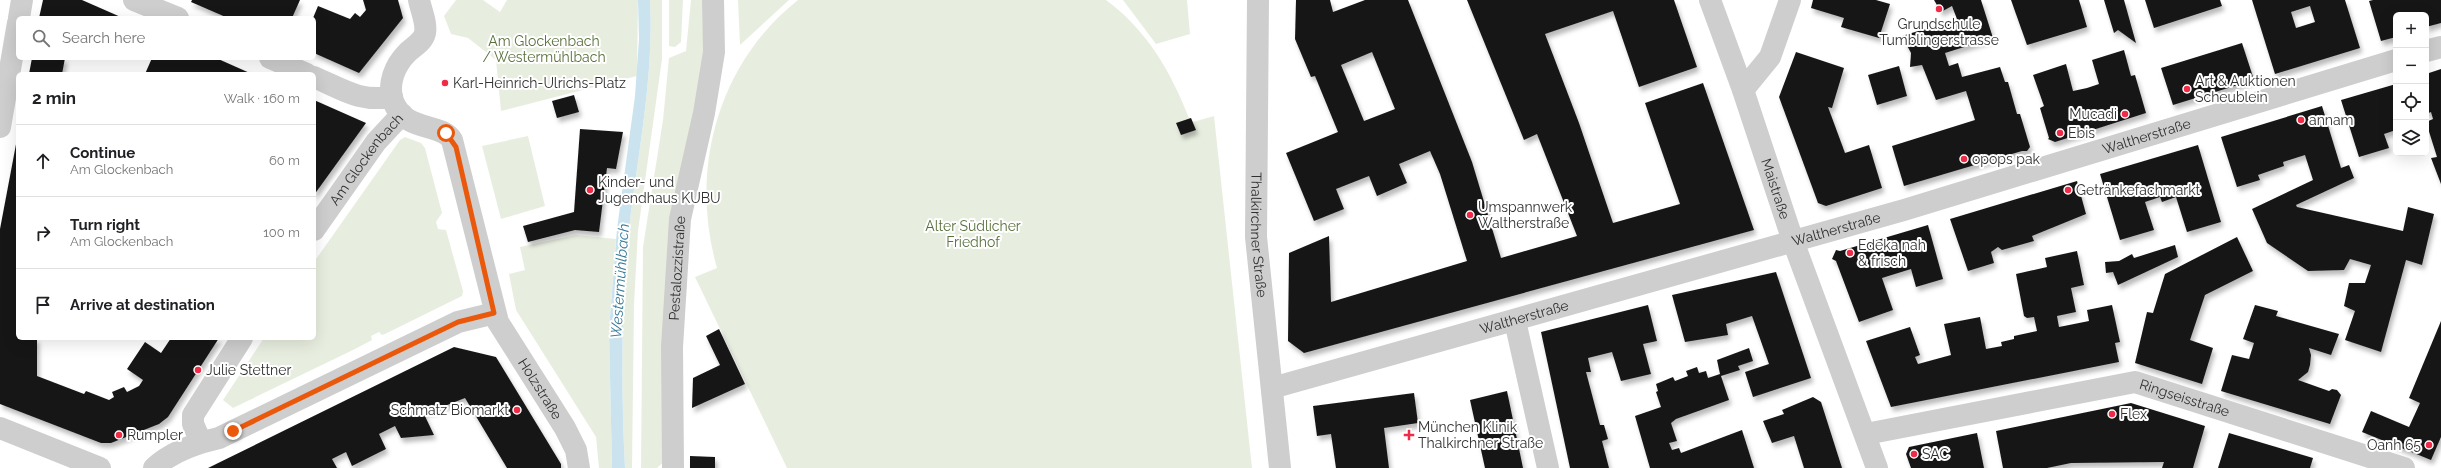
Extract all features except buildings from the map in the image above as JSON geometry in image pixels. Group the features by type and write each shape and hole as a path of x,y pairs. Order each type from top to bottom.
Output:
{"street":[{"path":"19,16 22,0"},
{"path":"134,0 173,16"},
{"path":"316,78 363,98 397,105 391,83 397,65 423,38 426,28 419,0"},
{"name":"Pestalozzistraße","path":"673,468 672,347 680,219 704,112 714,52 713,0"},
{"name":"Thalkirchner Straße","path":"1258,0 1256,237 1280,468"},
{"name":"Maistraße","path":"1710,0 1743,90 1793,241 1866,434 1877,468"},
{"path":"1743,90 1770,57 1790,0"},
{"path":"0,127 16,35"},
{"path":"2429,50 2441,47"},
{"path":"275,60 302,72"},
{"name":"Waltherstraße","path":"1272,388 1515,321 1910,208 2393,61"},
{"name":"Am Glockenbach","path":"316,227 376,142 397,105 420,126 446,133 454,143 494,313"},
{"path":"154,468 166,459 201,442 219,438 458,322 494,313"},
{"name":"Holzstraße","path":"494,313 506,338 565,428 576,450 579,468"},
{"path":"1515,321 1548,468"},
{"path":"201,442 192,424 193,415 241,340"},
{"name":"Ringseisstraße","path":"1866,434 2135,382 2404,468"},
{"path":"0,428 100,468"}],"green space":[{"name":"Am Glockenbach / Westermühlbach","path":"456,0 483,0 500,12 507,0 638,0 637,76 501,111 496,60 468,38 451,34 444,16"},
{"path":"650,0 662,0 662,59 638,231 634,305 632,468 625,468 622,378 624,289 629,229 650,57"},
{"path":"669,0 683,0 681,42 675,47 669,46"},
{"path":"691,0 704,0 705,36 668,458 657,468 641,468 643,247 663,120 669,58 686,51"},
{"path":"738,0 789,0 740,45"},
{"name":"Alter Südlicher Friedhof","path":"798,0 1106,0 1134,25 1146,38 1166,68 1189,118 1191,118 1193,122 1214,116 1252,468 787,468 695,277 717,268 709,231 706,194 709,157 717,122 729,87 747,55 770,26"},
{"path":"1123,0 1187,0 1190,34 1156,44"},
{"path":"528,136 545,206 501,219 482,146"},
{"path":"405,137 421,143 425,148 442,213 436,222 438,229 446,230 463,291 462,296 385,334 382,335 379,332 371,336 372,340 355,349 233,408 223,400 263,340 316,340 316,259 400,140"},
{"path":"576,235 616,239 609,330 612,468 599,468 596,437 516,310 509,274 525,270 520,247"}],"water":[{"name":"Westermühlbach","path":"638,0 650,0 650,57 629,229 624,289 622,378 625,468 612,468 609,330 617,229 635,96 639,39"}],"place":[{"name":"Grundschule Tumblingerstrasse","path":"1939,9"},
{"name":"Karl-Heinrich-Ulrichs-Platz","path":"445,83"},
{"name":"Art & Auktionen Scheublein","path":"2187,89"},
{"name":"Mucadi","path":"2125,114"},
{"name":"annam","path":"2301,120"},
{"name":"Ebis","path":"2060,133"},
{"name":"opops pak","path":"1964,159"},
{"name":"Kinder- und Jugendhaus KUBU","path":"590,190"},
{"name":"Getränkefachmarkt","path":"2068,190"},
{"name":"Umspannwerk Waltherstraße","path":"1470,215"},
{"name":"Edeka nah & frisch","path":"1850,253"},
{"name":"Julie Stettner","path":"198,370"},
{"name":"Schmatz Biomarkt","path":"517,410"},
{"name":"Flex","path":"2112,414"},
{"name":"Rumpler","path":"119,435"},
{"name":"München Klinik Thalkirchner Straße","path":"1409,435"},
{"name":"Oanh 65","path":"2429,445"},
{"name":"SAC","path":"1914,454"}],"route":[{"path":"233,431 458,322 471,317 494,313 490,288 456,147 446,133"}]}
